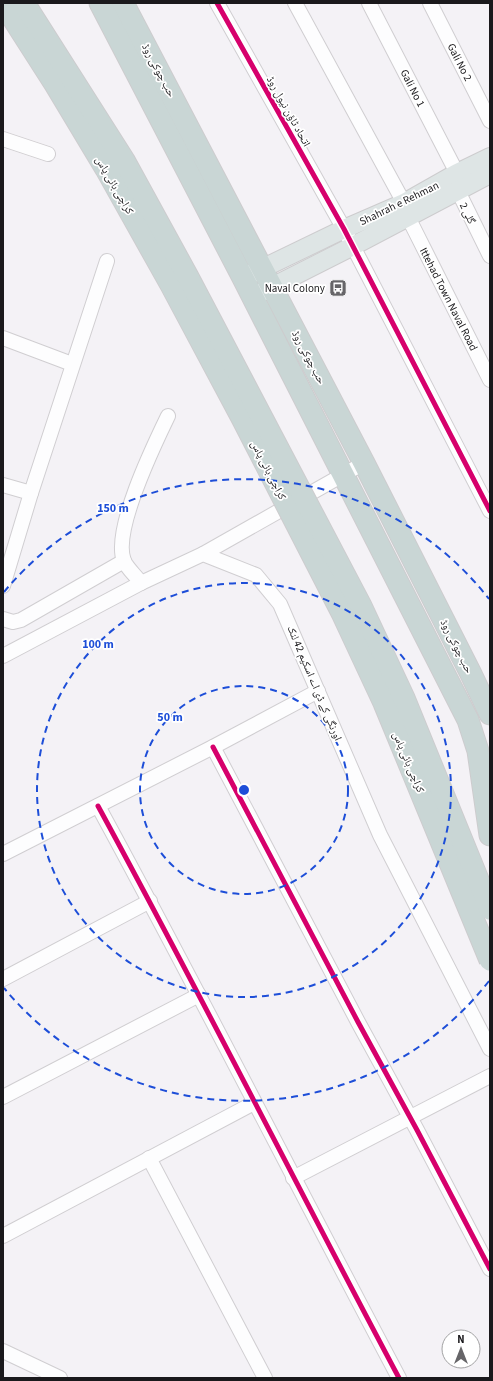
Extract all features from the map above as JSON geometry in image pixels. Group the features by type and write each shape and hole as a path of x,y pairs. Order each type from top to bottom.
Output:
{"highway":[{"name":"کراچی بائی پاس","path":"3,3 55,84 106,169 167,278 242,418 338,606 384,703 490,960"},
{"name":"کراچی بائی پاس","path":"24,3 125,162 188,277 361,606 404,698 490,909"},
{"path":"100,3 248,287 468,720 478,751 490,835"},
{"name":"حب چوکی روڈ","path":"123,3 364,463 490,714"}],"main road":[{"name":"Shahrah e Rehman","path":"248,287 272,288 353,246 406,210 457,182 490,157"},
{"name":"Shahrah e Rehman","path":"457,182 490,174"},
{"name":"Shahrah e Rehman","path":"248,287 263,269 344,229 406,210"}],"street":[{"name":"اتحاد ٹاؤن نیول روڈ","path":"217,3 344,229 489,507"},
{"name":"Ittehad Town Naval Road","path":"295,3 406,210 490,380"},
{"name":"Gali No 1","path":"369,3 457,182"},
{"name":"Gali No 2","path":"430,3 490,121"},
{"path":"3,139 48,154"},
{"name":"گلی 2","path":"457,182 490,256"},
{"path":"3,586 72,364 107,261"},
{"path":"3,338 72,364"},
{"path":"141,582 124,561 122,532 143,468 168,416"},
{"path":"3,656 141,582 203,554 364,463"},
{"path":"3,484 31,493"},
{"name":"اورنگی کے ڈی اے اسکیم 42 لنک","path":"203,554 256,575 280,604 380,835 490,1049"},
{"path":"3,619 13,622 21,620 124,561"},
{"path":"3,854 213,747 318,691"},
{"path":"213,747 490,1269"},
{"path":"98,806 150,901 293,1178 399,1378"},
{"path":"3,979 150,901"},
{"path":"3,1097 199,996"},
{"path":"293,1178 490,1076"},
{"path":"3,1236 254,1103"},
{"path":"149,1158 265,1378"},
{"path":"3,1351 60,1378"}],"cycle path":[{"path":"217,3 344,229 490,511"},
{"path":"213,747 490,1269"},
{"path":"98,806 399,1378"}],"place":[{"name":"Naval Colony","path":"338,288"}]}
